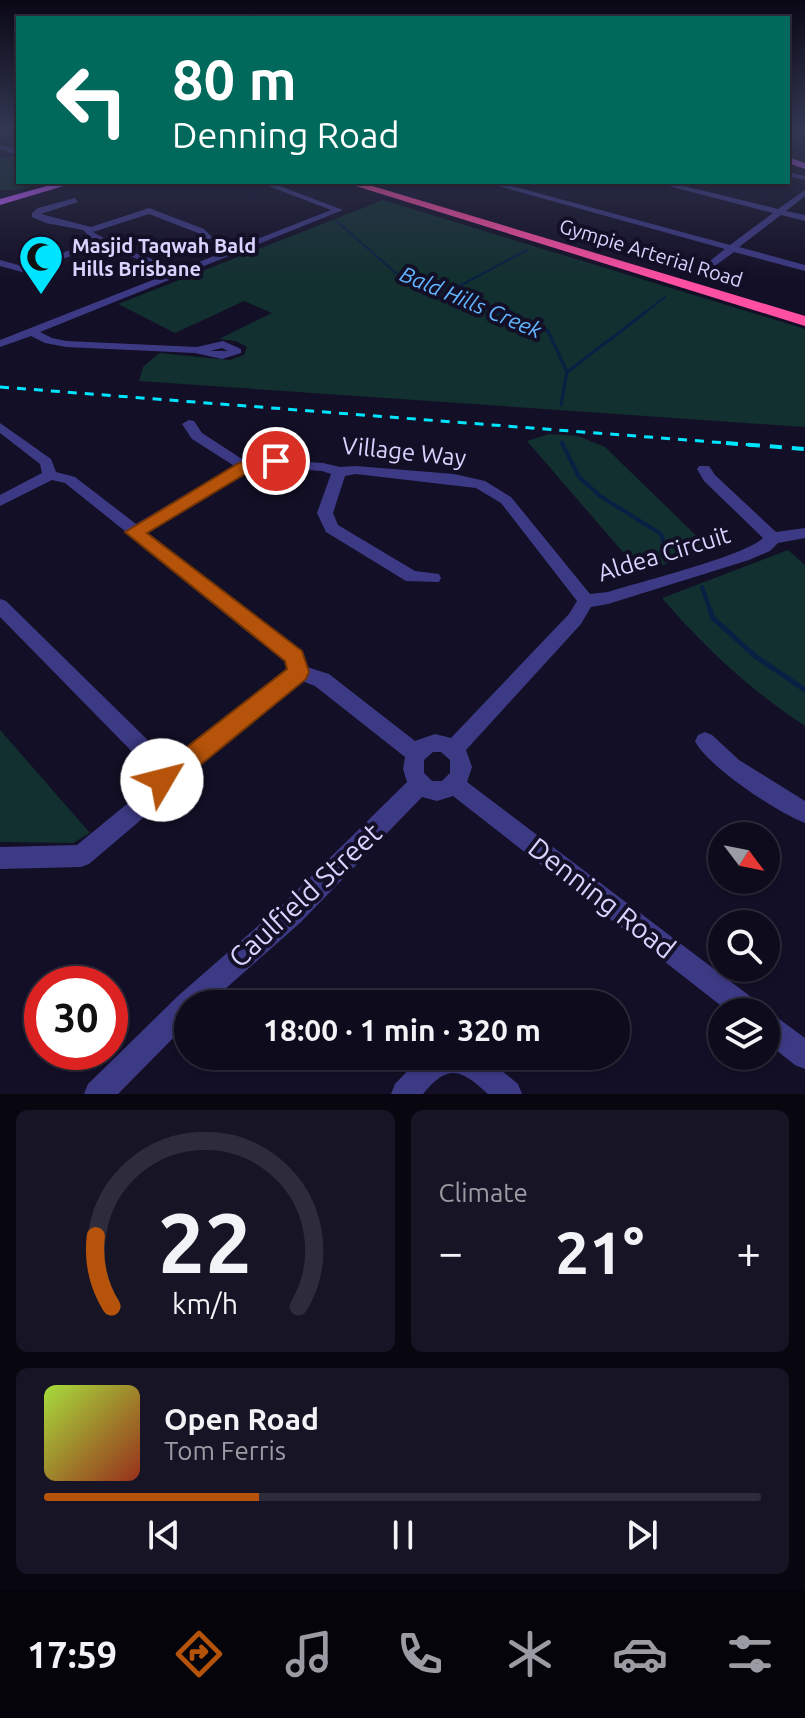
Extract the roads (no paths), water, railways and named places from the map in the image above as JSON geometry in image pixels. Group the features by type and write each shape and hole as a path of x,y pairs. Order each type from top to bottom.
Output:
{"highway":[{"name":"Gympie Arterial Road","path":"355,184 805,321"},
{"name":"Gympie Arterial Road","path":"379,184 805,311"}],"main road":[{"path":"0,199 56,184"},
{"path":"0,199 64,184"}],"street":[{"path":"0,344 339,210 268,184"},
{"path":"495,184 805,268"},
{"path":"665,184 805,218"},
{"path":"709,266 805,192"},
{"path":"80,198 41,210 35,215 90,229 149,211 201,231 207,237"},
{"path":"90,229 87,233 146,262 161,263 183,273"},
{"path":"1,277 15,269 105,242"},
{"path":"146,262 144,268 167,279"},
{"path":"0,263 15,269"},
{"path":"32,332 49,341 66,344 197,350"},
{"path":"189,424 197,436 245,467"},
{"path":"0,427 46,462 50,475"},
{"name":"Village Way","path":"134,532 245,467 276,461 339,472 356,470 454,479 495,491 586,601"},
{"path":"704,469 709,478 773,538"},
{"path":"339,472 325,513 332,528 412,577 433,578"},
{"path":"0,501 50,475 70,480 295,657 299,672"},
{"name":"Aldea Circuit","path":"453,750 575,619 586,601 608,598 743,556 764,547 773,538 805,533"},
{"path":"0,606 157,763 170,766 191,758 299,672"},
{"path":"299,672 322,680 416,754"},
{"path":"705,741 732,767 805,813"},
{"path":"430,745 453,750 459,756 463,771 455,785 442,790 420,784 413,772 416,754 430,745"},
{"path":"0,858 81,856 147,801 170,766"},
{"name":"Caulfield Street","path":"204,990 291,914 420,784"},
{"name":"Denning Road","path":"455,785 732,998"},
{"name":"Caulfield Street","path":"98,1094 174,1018"},
{"path":"780,1036 805,1055"},
{"path":"405,1094 421,1073 436,1062 452,1057 469,1060 483,1069 508,1094"}],"waterway":[{"name":"Bald Hills Creek","path":"335,220 397,274 502,314"},
{"path":"448,292 527,250"},
{"path":"643,314 665,297"},
{"name":"Bald Hills Creek","path":"496,312 548,331 567,372"},
{"path":"567,372 646,312"},
{"name":"Bald Hills Creek","path":"561,405 567,372"},
{"name":"Bald Hills Creek","path":"563,445 579,477 600,496 661,534 667,555"},
{"name":"Bald Hills Creek","path":"702,587 711,612"},
{"name":"Bald Hills Creek","path":"710,610 713,618 755,656 805,690"}],"railway":[{"path":"0,387 731,443"},
{"path":"726,443 731,443"},
{"path":"731,443 805,449"},
{"path":"731,443 752,445"}],"place":[{"name":"Masjid Taqwah Bald Hills Brisbane","path":"41,296"}]}
